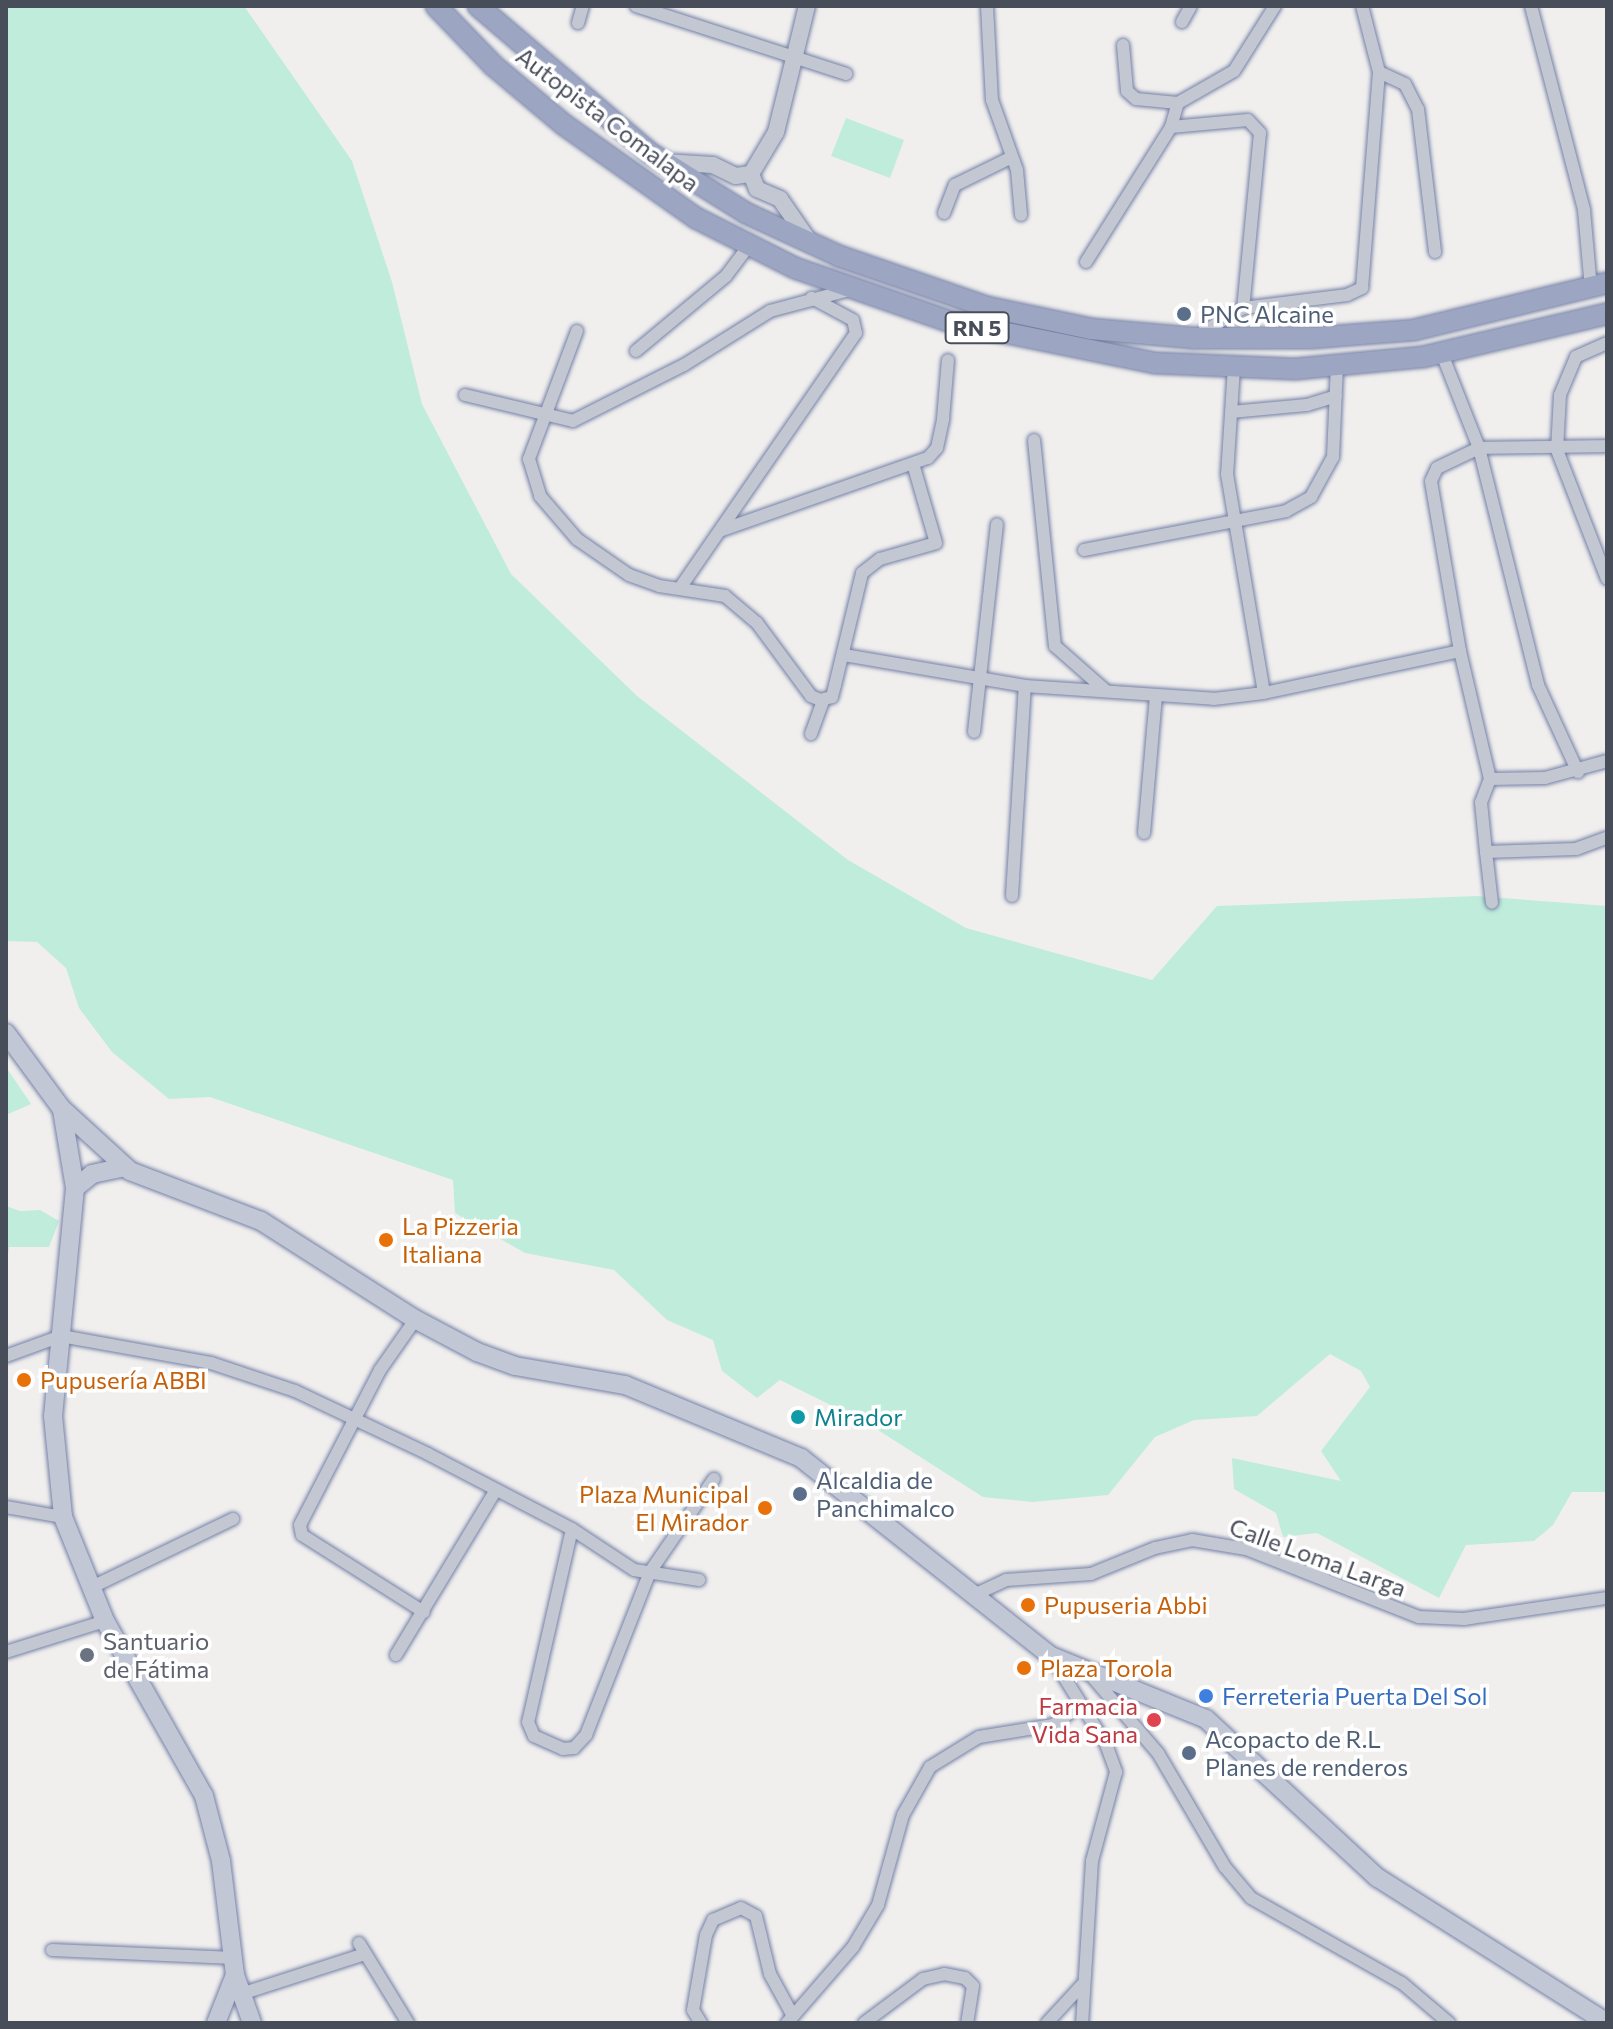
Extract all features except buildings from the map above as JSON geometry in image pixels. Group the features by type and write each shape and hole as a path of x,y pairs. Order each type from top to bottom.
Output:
{"highway":[{"name":"Autopista Comalapa","path":"436,6 494,66 563,124 634,178 749,246 849,290 1024,340 1155,363 1234,367 1337,366 1442,354 1607,314"},
{"name":"Autopista Comalapa","path":"478,6 580,99 664,162 746,213 811,244 987,307 1091,329 1194,338 1311,338 1414,330 1599,285"}],"main road":[{"path":"6,1033 61,1108 124,1167 261,1221 415,1320 504,1363 625,1385 776,1446 812,1465 1051,1656 1090,1674 1118,1694 1206,1719 1378,1878 1607,2023"},
{"path":"61,1108 75,1188 53,1416 63,1517 105,1621 204,1796 221,1861 234,1966 252,2023"},
{"path":"75,1188 102,1169 124,1167"},
{"path":"216,2023 234,1966"}],"street":[{"path":"578,23 583,6"},
{"path":"636,6 846,74"},
{"path":"751,174 776,132 789,95 794,55 807,6"},
{"path":"987,6 992,100 1010,158 1017,170 1021,215"},
{"path":"1182,22 1191,6"},
{"path":"1123,45 1127,91 1136,99 1178,103 1234,71 1275,6"},
{"path":"1194,338 1243,308 1347,295 1362,288 1373,97 1379,72 1362,6"},
{"path":"1531,6 1584,210 1599,285"},
{"path":"1379,72 1405,84 1418,109 1435,252"},
{"path":"1086,262 1171,127 1178,103"},
{"path":"1171,127 1248,120 1260,133 1243,308"},
{"path":"944,213 955,185 1010,158"},
{"path":"664,162 713,165 736,176 751,174"},
{"path":"751,174 757,189 780,199 811,244"},
{"path":"636,351 726,276 749,246"},
{"path":"465,395 543,417 573,421 684,365 770,311 849,290"},
{"path":"680,588 856,333 853,320 812,298"},
{"path":"577,331 529,459 540,496 577,539 629,575 725,596 757,623 811,696 823,701"},
{"path":"1607,343 1576,357 1560,395 1557,450 1607,579"},
{"path":"1442,354 1479,448 1538,685 1578,772"},
{"path":"722,530 913,464 937,448 948,360"},
{"path":"1084,550 1286,511 1311,497 1333,457 1337,366"},
{"path":"1234,367 1227,474 1264,693"},
{"path":"1231,412 1307,405 1336,396"},
{"path":"1034,440 1055,646 1105,690"},
{"path":"1492,903 1481,802 1490,779 1460,651 1431,481 1437,468 1479,448 1557,450 1607,446"},
{"path":"811,734 823,701 832,697 844,655 853,602 868,565 936,543 913,464"},
{"path":"974,732 997,524"},
{"path":"844,655 1025,686 1214,699 1264,693 1460,651"},
{"path":"1012,896 1025,686"},
{"path":"1144,833 1156,696"},
{"path":"1490,779 1578,772 1607,761"},
{"path":"1486,852 1576,849 1607,838"},
{"path":"415,1320 354,1419 304,1510 302,1535 424,1612"},
{"path":"6,1356 61,1336 211,1363 295,1391 354,1419 572,1529 634,1570 699,1580"},
{"path":"572,1529 530,1698 528,1722 534,1736 547,1745 574,1748 586,1735 650,1572 714,1479"},
{"path":"396,1655 496,1490"},
{"path":"6,1507 63,1517"},
{"path":"90,1588 233,1519"},
{"name":"Calle Loma Larga","path":"974,1595 1006,1580 1081,1576 1155,1548 1192,1540 1246,1549 1419,1617 1464,1619 1607,1598"},
{"path":"6,1652 105,1621"},
{"path":"1051,1656 1078,1707 1106,1744 1116,1772 1092,1861 1082,2023"},
{"path":"1118,1694 1158,1753 1211,1844 1251,1898 1402,1983 1447,2023"},
{"path":"701,2023 693,2010 706,1935 713,1920 741,1908 756,1916 770,1974 790,2020 853,1947 878,1905 903,1815 930,1767 979,1737 1053,1725 1078,1707"},
{"path":"244,1993 362,1948 408,2023"},
{"path":"52,1950 234,1966"},
{"path":"864,2023 923,1979 944,1974 965,1978 973,1986 967,2023"},
{"path":"1047,2023 1082,1985"}],"green space":[{"path":"6,6 244,6 352,161 392,282 422,404 511,574 637,696 848,860 966,928 1152,980 1217,906 1476,896 1607,906 1607,1492 1572,1492 1553,1525 1534,1541 1466,1545 1439,1598 1317,1533 1283,1537 1276,1513 1234,1489 1232,1458 1341,1481 1321,1451 1370,1387 1361,1371 1330,1354 1257,1416 1194,1420 1155,1437 1108,1495 1032,1502 983,1497 867,1423 780,1380 757,1398 722,1371 713,1340 667,1320 614,1270 525,1253 455,1213 453,1180 210,1097 169,1099 112,1052 79,1008 66,968 37,942 6,941"},
{"path":"846,118 904,140 890,178 831,156"},
{"path":"6,1067 31,1104 6,1115"},
{"path":"6,1206 20,1211 40,1210 59,1221 49,1247 9,1247 6,1269"}],"place":[{"name":"PNC Alcaine","path":"1184,314"},
{"name":"La Pizzeria Italiana","path":"386,1240"},
{"name":"Pupusería ABBI","path":"24,1380"},
{"name":"Mirador","path":"798,1417"},
{"name":"Alcaldia de Panchimalco","path":"800,1494"},
{"name":"Plaza Municipal El Mirador","path":"765,1508"},
{"name":"Pupuseria Abbi","path":"1028,1605"},
{"name":"Santuario de Fátima","path":"87,1655"},
{"name":"Plaza Torola","path":"1024,1668"},
{"name":"Ferreteria Puerta Del Sol","path":"1206,1696"},
{"name":"Farmacia Vida Sana","path":"1154,1720"},
{"name":"Acopacto de R.L Planes de renderos","path":"1189,1753"}]}
